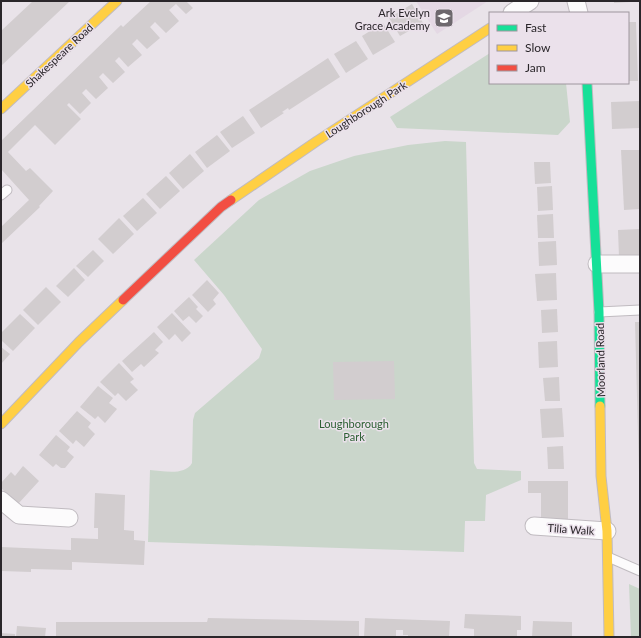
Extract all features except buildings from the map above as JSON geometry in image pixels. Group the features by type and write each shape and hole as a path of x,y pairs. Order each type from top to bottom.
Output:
{"street":[{"name":"Shakespeare Road","path":"1,109 116,1"},
{"path":"514,12 530,1"},
{"path":"576,1 579,12"},
{"name":"Loughborough Park","path":"1,424 79,342 221,207 323,137 489,29"},
{"name":"Moorland Road","path":"587,84 599,312 601,476 607,531 609,637"},
{"path":"597,264 640,264"},
{"path":"1,500 19,515 69,518"},
{"name":"Tilia Walk","path":"534,526 607,531"}],"lane":[{"path":"599,312 640,310"},
{"path":"608,557 640,571"}],"shaded area":[{"name":"Ark Evelyn Grace Academy","path":"416,1 488,1 437,34"}],"green space":[{"path":"489,54 489,84 566,84 570,122 558,135 397,128 390,117"},
{"name":"Loughborough Park","path":"445,141 466,142 474,463 477,469 521,471 521,480 486,495 485,521 465,521 464,552 148,542 150,470 173,472 184,470 189,467 192,463 193,420 195,413 259,358 262,349 224,295 194,260 259,200 310,171 354,156 408,145"},
{"path":"629,584 640,589 640,637 631,637"}],"traffic: fast":[{"path":"587,84 599,312 600,406"}],"traffic: slow":[{"path":"1,109 117,1"},
{"path":"231,200 317,141 489,29"},
{"path":"1,424 79,342 123,300"},
{"path":"600,406 601,476 607,531 609,637"}],"traffic: jam":[{"path":"123,300 221,207 231,200"}],"place":[{"name":"Ark Evelyn Grace Academy","path":"444,18"}]}
